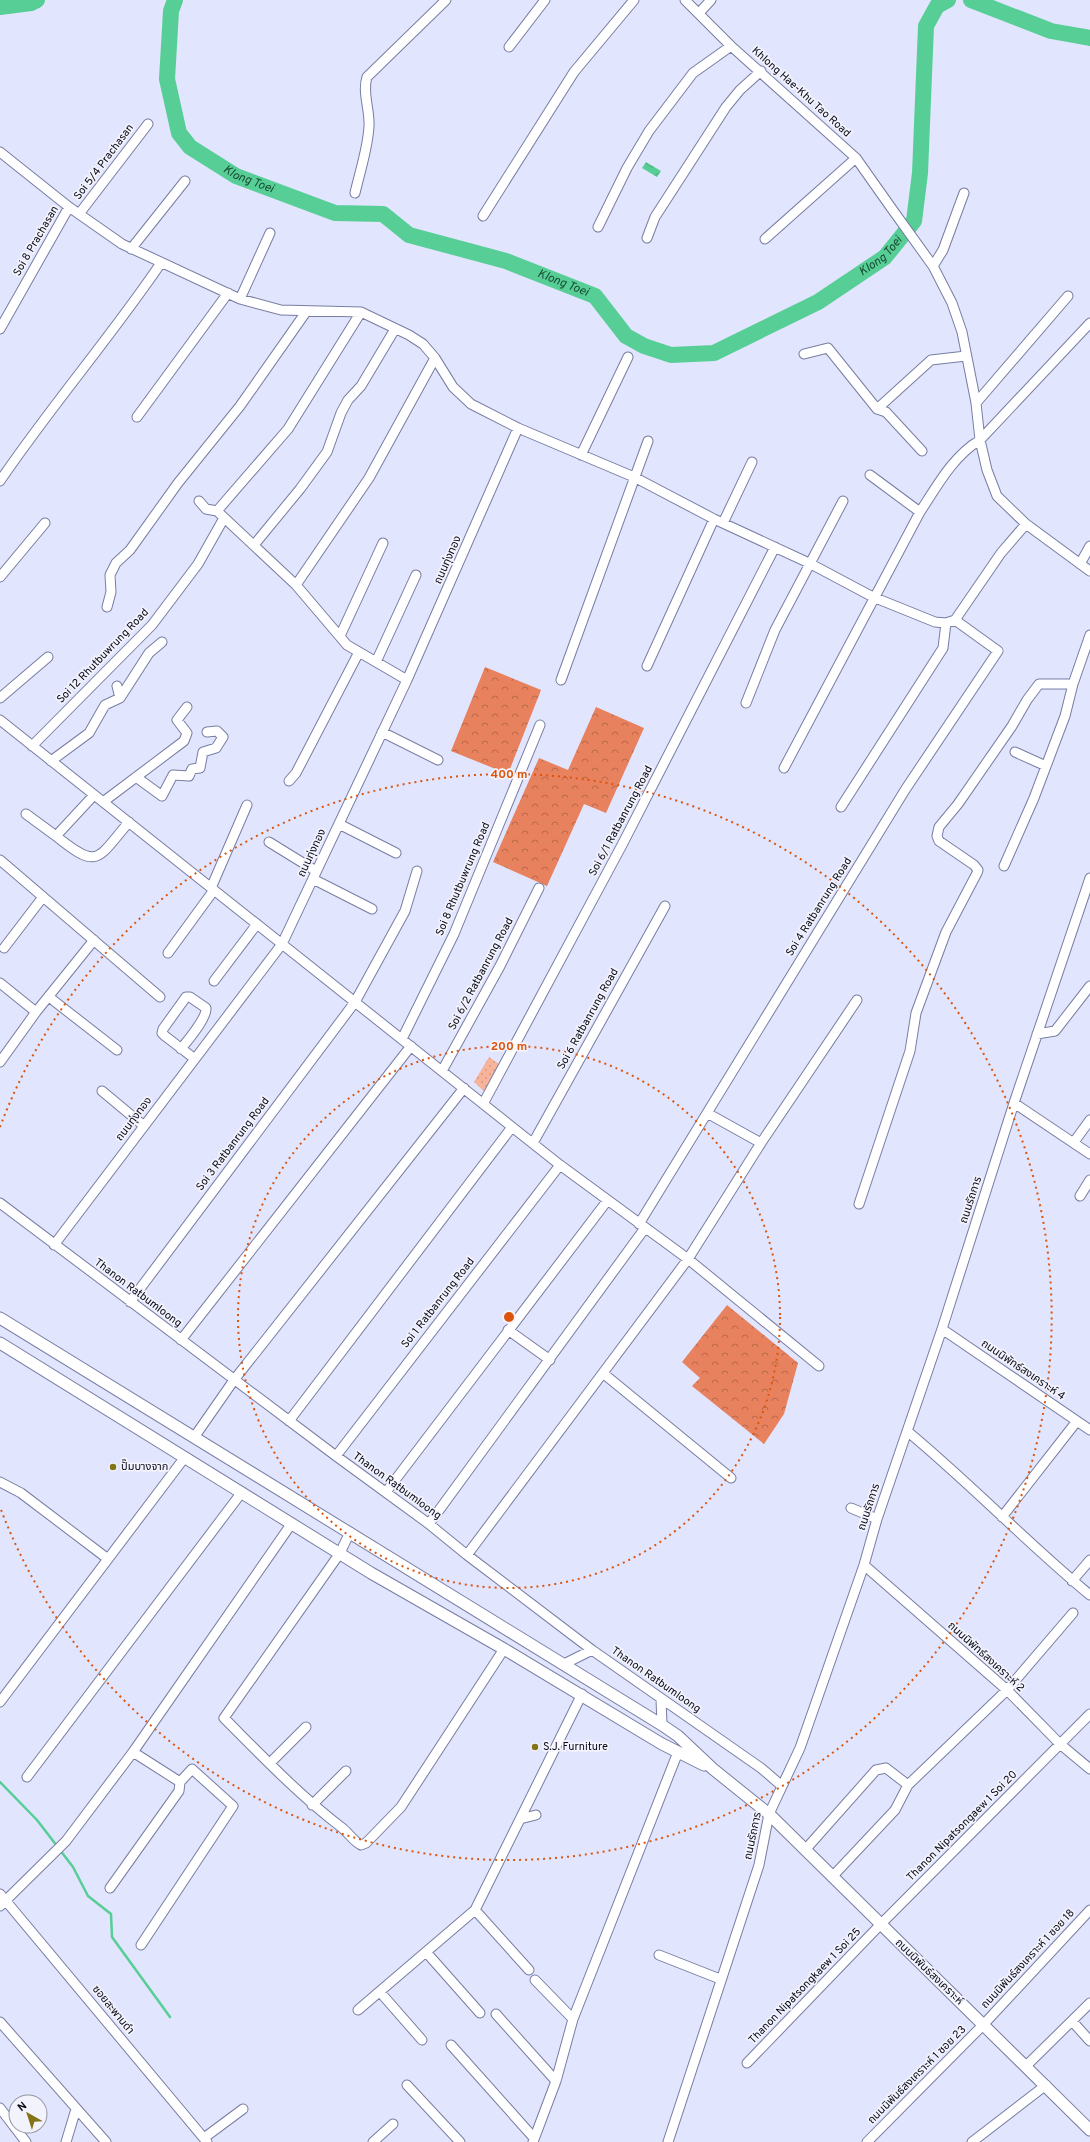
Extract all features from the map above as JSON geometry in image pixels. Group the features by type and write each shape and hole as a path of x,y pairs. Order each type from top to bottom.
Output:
{"main road":[{"path":"0,1318 195,1436 662,1725 678,1736 714,1769"},
{"path":"0,1343 340,1553 582,1694 678,1752 714,1769"},
{"name":"ถนนนิพันธ์สงเคราะห์","path":"714,1769 769,1814 880,1925 984,2024 1090,2130"}],"street":[{"path":"355,192 369,129 370,112 365,88 367,77 446,0"},
{"path":"509,47 545,0"},
{"path":"483,216 574,72 634,0"},
{"name":"Khlong Hae-Khu Tao Road","path":"685,0 731,46 761,71 856,158 933,266 952,303 962,332 976,403 980,440 987,470 997,496 1026,524 1090,571"},
{"path":"699,13 711,0"},
{"path":"598,227 627,168 649,131 692,73 731,46"},
{"path":"647,238 655,217 726,107 740,90 761,71"},
{"name":"Soi 5/4 Prachasan","path":"80,214 148,124"},
{"path":"0,152 69,207 131,249 240,299 281,310 306,312 361,312 423,344 435,358 454,387 471,404 518,428 634,477 714,519 809,563 873,597 935,622 950,622"},
{"path":"765,238 856,158"},
{"path":"131,249 185,181"},
{"path":"933,266 943,250 964,193"},
{"name":"Soi 8 Prachasan","path":"0,329 69,207"},
{"path":"240,299 270,233"},
{"path":"0,481 27,442 134,303 161,263"},
{"path":"137,417 228,294"},
{"path":"976,403 1068,296"},
{"path":"107,607 110,592 110,575 116,563 130,550 178,483 240,406 306,312"},
{"path":"217,511 288,429 361,312"},
{"path":"784,768 873,597 920,512 956,459 966,449 980,440 1080,336 1090,323"},
{"path":"254,545 300,489 327,452 341,413 348,400 361,386 395,329"},
{"path":"804,354 828,348 877,409 886,412 922,451"},
{"path":"877,409 931,360 966,356"},
{"path":"581,455 628,357"},
{"path":"296,585 369,478 435,358"},
{"name":"ถนนทุ่งทอง","path":"54,1245 282,944 408,680 518,428"},
{"path":"561,680 648,441"},
{"path":"724,523 752,462"},
{"path":"870,475 920,512"},
{"path":"199,501 206,509 217,511 296,585 347,645 408,680"},
{"path":"746,703 775,630 843,501"},
{"name":"Soi 12 Rhutbuwrung Road","path":"32,746 152,625 198,564 224,518"},
{"path":"647,666 714,519"},
{"path":"0,577 45,523"},
{"path":"841,807 943,648 950,622 1001,553 1026,524"},
{"path":"340,636 383,543"},
{"path":"1080,564 1090,546"},
{"name":"Soi 6/1 Ratbanrung Road","path":"483,1104 622,845 775,547"},
{"path":"376,662 416,575"},
{"name":"Soi 4 Ratbanrung Road","path":"429,1524 550,1360 642,1226 707,1113 901,797 998,650 950,622"},
{"path":"1004,866 1046,766 1065,716 1073,684 1090,635"},
{"path":"51,761 89,733 105,705 120,698 149,652 162,642"},
{"path":"289,781 296,773 359,652"},
{"path":"0,698 48,657"},
{"path":"859,1204 910,1051 916,1013 946,932 978,870 971,862 939,841 937,836 939,827 958,804 1039,684 1073,684"},
{"path":"117,686 120,698"},
{"path":"103,802 184,740 187,733 177,720 187,707"},
{"path":"0,720 560,1165 688,1259 819,1366"},
{"name":"Soi 8 Rhutbuwrung Road","path":"402,1038 454,934 540,725"},
{"path":"136,777 162,796 173,775 190,776 192,770 200,768 203,752 216,748 223,737 217,731 207,732"},
{"path":"382,732 438,760"},
{"path":"1015,752 1046,766"},
{"path":"56,836 94,795"},
{"path":"168,953 212,889 247,804"},
{"path":"26,814 77,852 92,858 100,856 129,822"},
{"path":"339,824 396,853"},
{"path":"269,842 315,875 372,910"},
{"path":"0,860 160,997"},
{"name":"Soi 3 Ratbanrung Road","path":"130,1302 355,1002 405,911 417,872"},
{"name":"ถนนรัถการ","path":"668,2142 720,1979 759,1865 769,1814 800,1748 864,1565 877,1519 942,1329 1014,1103 1090,878"},
{"name":"Soi 6/2 Ratbanrung Road","path":"442,1071 500,966 539,888"},
{"path":"4,948 43,897"},
{"name":"Soi 6 Ratbanrung Road","path":"533,1143 665,906"},
{"path":"214,981 257,924"},
{"path":"0,1062 36,1012 94,940"},
{"path":"0,983 36,1012"},
{"path":"1037,1034 1055,1031 1090,986"},
{"path":"181,1049 201,1022 206,1011 206,1008 190,996 186,997 163,1031 165,1036 181,1049 195,1059"},
{"path":"49,997 117,1050"},
{"path":"467,1555 604,1374 688,1259 761,1143 857,1000"},
{"path":"181,1340 411,1046"},
{"path":"195,1436 234,1380 464,1088"},
{"path":"102,1091 144,1126"},
{"path":"1014,1103 1090,1154"},
{"path":"707,1113 761,1143"},
{"path":"1074,1142 1090,1120"},
{"path":"290,1421 512,1127"},
{"name":"Soi 1 Ratbanrung Road","path":"336,1456 560,1165"},
{"path":"1080,1196 1090,1180"},
{"path":"386,1492 607,1201"},
{"name":"Thanon Ratbumloong","path":"0,1203 234,1380 429,1524 467,1555 592,1650 761,1768 782,1786"},
{"name":"ถนนนิพัทธ์สงเคราะห์ 4","path":"942,1329 1090,1430"},
{"path":"508,1330 550,1360"},
{"path":"604,1374 731,1478"},
{"path":"1002,1517 1077,1421"},
{"path":"907,1431 943,1461 1002,1517 1090,1595"},
{"path":"0,1702 184,1457"},
{"path":"0,1482 21,1493 108,1559"},
{"path":"27,1777 242,1492"},
{"path":"851,1508 877,1519"},
{"path":"2,1900 54,1855 66,1841 133,1752 292,1523"},
{"path":"350,1532 340,1553 224,1718 312,1804 348,1832 359,1844 361,1845 366,1843 401,1807 504,1649"},
{"path":"1072,1580 1090,1560"},
{"name":"ถนนนิพัทธ์สงเคราะห์ 2","path":"864,1565 1007,1690 1060,1744 1090,1769"},
{"path":"832,1877 895,1810 908,1785 1007,1690 1074,1613"},
{"path":"564,1664 592,1650"},
{"path":"358,2010 475,1910 582,1694"},
{"path":"661,1699 662,1725"},
{"name":"Thanon Nipatsongaew 1 Soi 20","path":"880,1925 1090,1714"},
{"path":"270,1764 306,1726"},
{"path":"133,1752 180,1782"},
{"path":"451,2046 533,2140 556,2081 573,2019 678,1752"},
{"path":"805,1850 876,1770 886,1768 908,1785"},
{"path":"110,1888 179,1791 180,1782 192,1769 233,1806 141,1945"},
{"path":"312,1804 346,1771"},
{"path":"520,1819 536,1815"},
{"name":"ซอยสะพานดำ","path":"2,1900 205,2140"},
{"path":"475,1910 529,1970"},
{"name":"ถนนนิพันธ์สงเคราะห์ 1 ซอย 18","path":"984,2024 1090,1910"},
{"name":"Thanon Nipatsongkaew 1 Soi 25","path":"748,2063 880,1925"},
{"path":"426,1952 480,2013"},
{"path":"659,1955 720,1979"},
{"path":"536,1980 573,2019"},
{"path":"380,1992 422,2040"},
{"path":"1026,2066 1090,2003"},
{"path":"496,2014 556,2081"},
{"path":"1072,2021 1090,2041"},
{"path":"0,2022 106,2142"},
{"name":"ถนนนิพันธ์สงเคราะห์ 1 ซอย 23","path":"867,2142 984,2024"},
{"path":"407,2085 457,2141"},
{"path":"972,2142 1046,2085"},
{"path":"0,2108 26,2142"},
{"path":"66,2142 76,2109"},
{"path":"205,2140 243,2109"},
{"path":"373,2142 393,2124"}],"green space":[{"path":"485,667 541,690 508,774 451,751"},
{"path":"596,707 644,728 606,813 584,804 547,886 493,862 539,758 568,770"},
{"path":"727,1305 798,1363 784,1414 764,1444 692,1386 700,1378 682,1362"}],"shaded area":[{"path":"489,1057 502,1066 487,1094 474,1082"}],"water":[{"path":"646,162 661,171 657,177 642,168"}],"waterway":[{"name":"Klong Toei","path":"0,7 31,3 37,0"},
{"name":"Klong Toei","path":"175,0 171,11 167,79 179,133 190,147 236,176 335,213 383,214 409,235 506,261 595,296 626,336 644,346 671,355 714,353 818,302 885,257 914,221 920,173 926,26 937,6 948,0"},
{"name":"Klong Toei","path":"971,0 1051,31 1090,38"},
{"path":"0,1782 37,1820 57,1846"},
{"path":"60,1850 73,1867 88,1896 111,1914 112,1937 170,2017"}],"place":[{"name":"ปั๊มบางจาก","path":"113,1467"},
{"name":"S.J. Furniture","path":"535,1747"}]}
